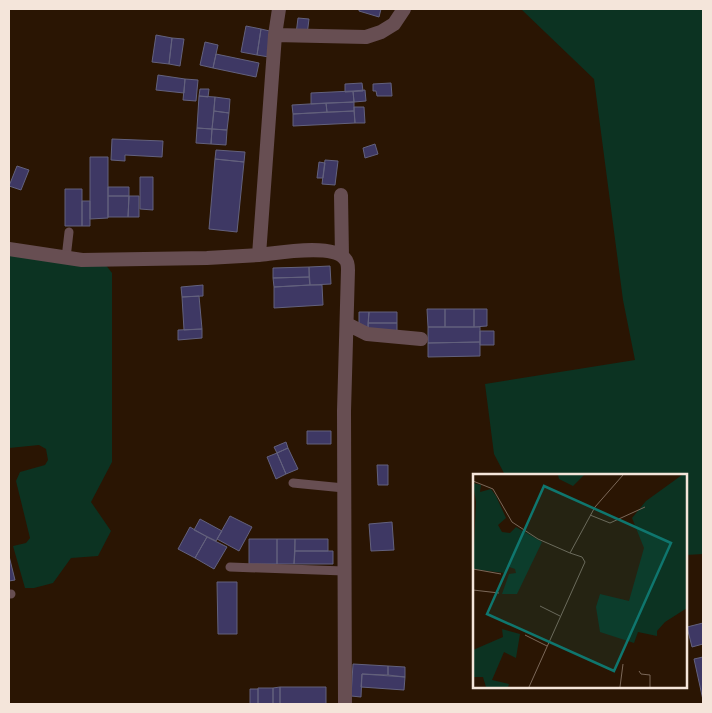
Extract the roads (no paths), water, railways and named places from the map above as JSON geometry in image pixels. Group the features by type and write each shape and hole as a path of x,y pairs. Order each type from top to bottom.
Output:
{"street":[{"path":"259,255 275,35 279,9"},
{"path":"275,35 366,38 382,32 394,24 404,9"},
{"path":"341,195 342,256"},
{"path":"9,249 82,260 207,258 327,250 347,260 344,411 345,704"},
{"path":"347,324 366,334 421,339"}],"lane":[{"path":"66,258 69,232"},
{"path":"293,483 344,488"},
{"path":"230,567 344,571"}]}
